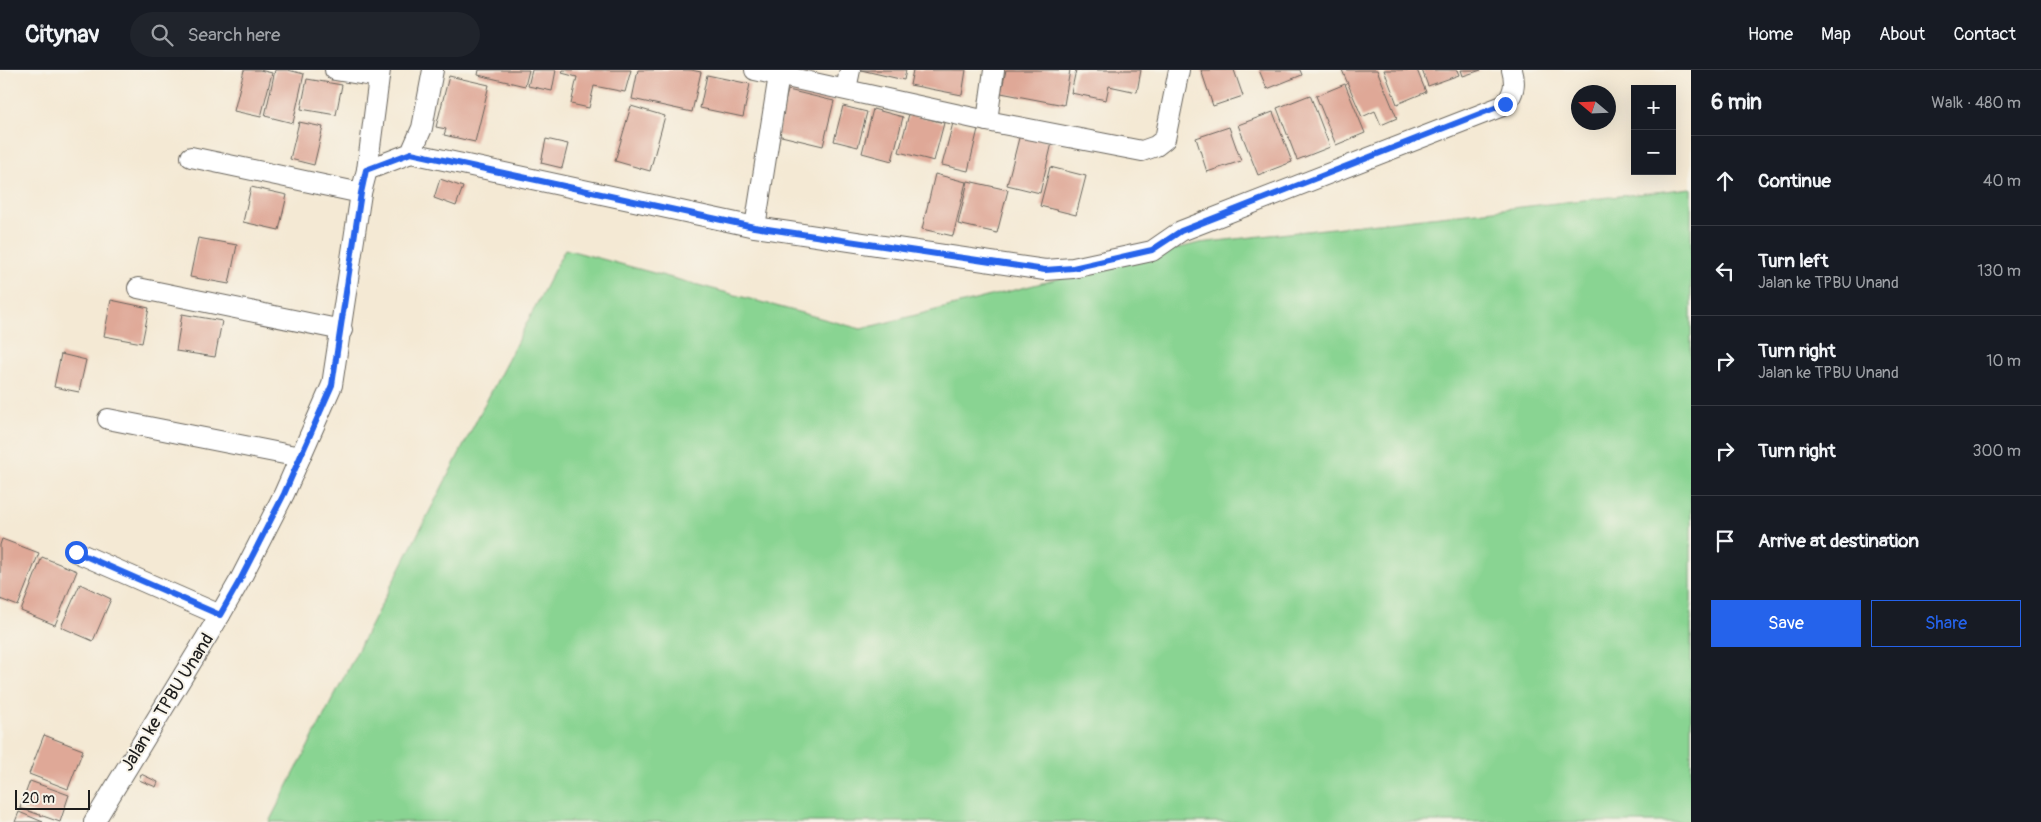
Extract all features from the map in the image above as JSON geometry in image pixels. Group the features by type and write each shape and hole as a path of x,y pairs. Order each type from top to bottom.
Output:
{"street":[{"path":"335,70 379,74"},
{"path":"411,153 422,128 433,70"},
{"path":"755,70 779,75 848,79 987,121 1142,151 1156,146 1165,139 1179,70"},
{"path":"987,121 994,70"},
{"path":"366,170 411,153 754,227 1045,270 1073,268 1152,250 1181,231 1505,104 1512,95 1515,84 1512,70"},
{"name":"Jalan ke TPBU Unand","path":"94,822 240,580 284,494 332,385 342,330 379,74"},
{"path":"754,227 779,75"},
{"path":"191,157 361,193"},
{"path":"138,288 342,330"},
{"path":"108,419 300,457"},
{"path":"76,552 220,615"}],"green space":[{"path":"1691,188 1691,822 269,822 565,249 861,329 1199,243"}],"building":[{"path":"244,70 260,70 272,73 261,117 234,111"},
{"path":"275,70 288,70 304,74 293,123 265,116"},
{"path":"479,70 529,70 525,86 478,75"},
{"path":"532,70 556,70 552,91 528,86"},
{"path":"563,70 631,70 625,92 594,86 589,108 571,104 577,77 562,73"},
{"path":"638,70 691,70 701,72 692,112 632,99"},
{"path":"861,70 906,70 904,80"},
{"path":"913,70 966,70 962,95 910,85"},
{"path":"1006,70 1070,70 1064,105 1001,93"},
{"path":"1076,70 1141,70 1137,92 1109,86 1106,100 1071,93"},
{"path":"1201,70 1234,70 1243,96 1213,106"},
{"path":"1259,70 1300,70 1302,75 1267,89"},
{"path":"1342,70 1377,70 1397,118 1381,125 1375,111 1362,117"},
{"path":"1384,70 1417,70 1426,92 1397,104"},
{"path":"1422,70 1457,70 1459,75 1428,86"},
{"path":"1461,70 1481,70 1463,76"},
{"path":"707,75 750,84 743,117 700,108"},
{"path":"449,76 489,85 475,142 444,135 446,129 436,127"},
{"path":"307,79 342,85 336,115 301,109"},
{"path":"1345,84 1365,133 1336,145 1316,96"},
{"path":"788,90 834,101 823,146 777,135"},
{"path":"1310,95 1330,147 1297,160 1277,108"},
{"path":"631,106 665,116 650,171 615,161"},
{"path":"843,106 867,112 858,147 834,141"},
{"path":"873,109 903,117 892,161 862,153"},
{"path":"1273,112 1292,162 1258,175 1238,125"},
{"path":"909,114 944,123 934,161 899,152"},
{"path":"299,122 323,127 314,165 290,159"},
{"path":"953,123 978,129 968,171 942,165"},
{"path":"1229,127 1241,161 1207,172 1196,138"},
{"path":"1020,134 1052,143 1040,193 1007,185"},
{"path":"546,139 568,144 562,168 541,163"},
{"path":"1050,167 1086,176 1076,215 1040,206"},
{"path":"935,174 966,182 953,236 922,229"},
{"path":"440,179 463,187 456,206 434,198"},
{"path":"968,181 1008,190 997,233 958,224"},
{"path":"251,187 287,195 279,230 243,222"},
{"path":"198,238 237,245 229,284 190,277"},
{"path":"111,300 149,308 142,343 104,336"},
{"path":"182,314 222,321 215,357 176,351"},
{"path":"61,354 86,360 79,392 54,387"},
{"path":"2,539 39,553 18,606 0,599 0,545"},
{"path":"42,557 77,571 55,625 21,611"},
{"path":"80,584 111,599 93,641 61,627"},
{"path":"44,735 83,750 68,789 29,774"},
{"path":"141,774 158,782 156,787 139,780"},
{"path":"30,781 69,795 60,822 20,808"},
{"path":"19,812 43,822 15,822"}],"route":[{"path":"76,552 220,615 284,494 332,385 366,170 411,153 754,227 1045,270 1073,268 1152,250 1181,231 1505,104"}]}
